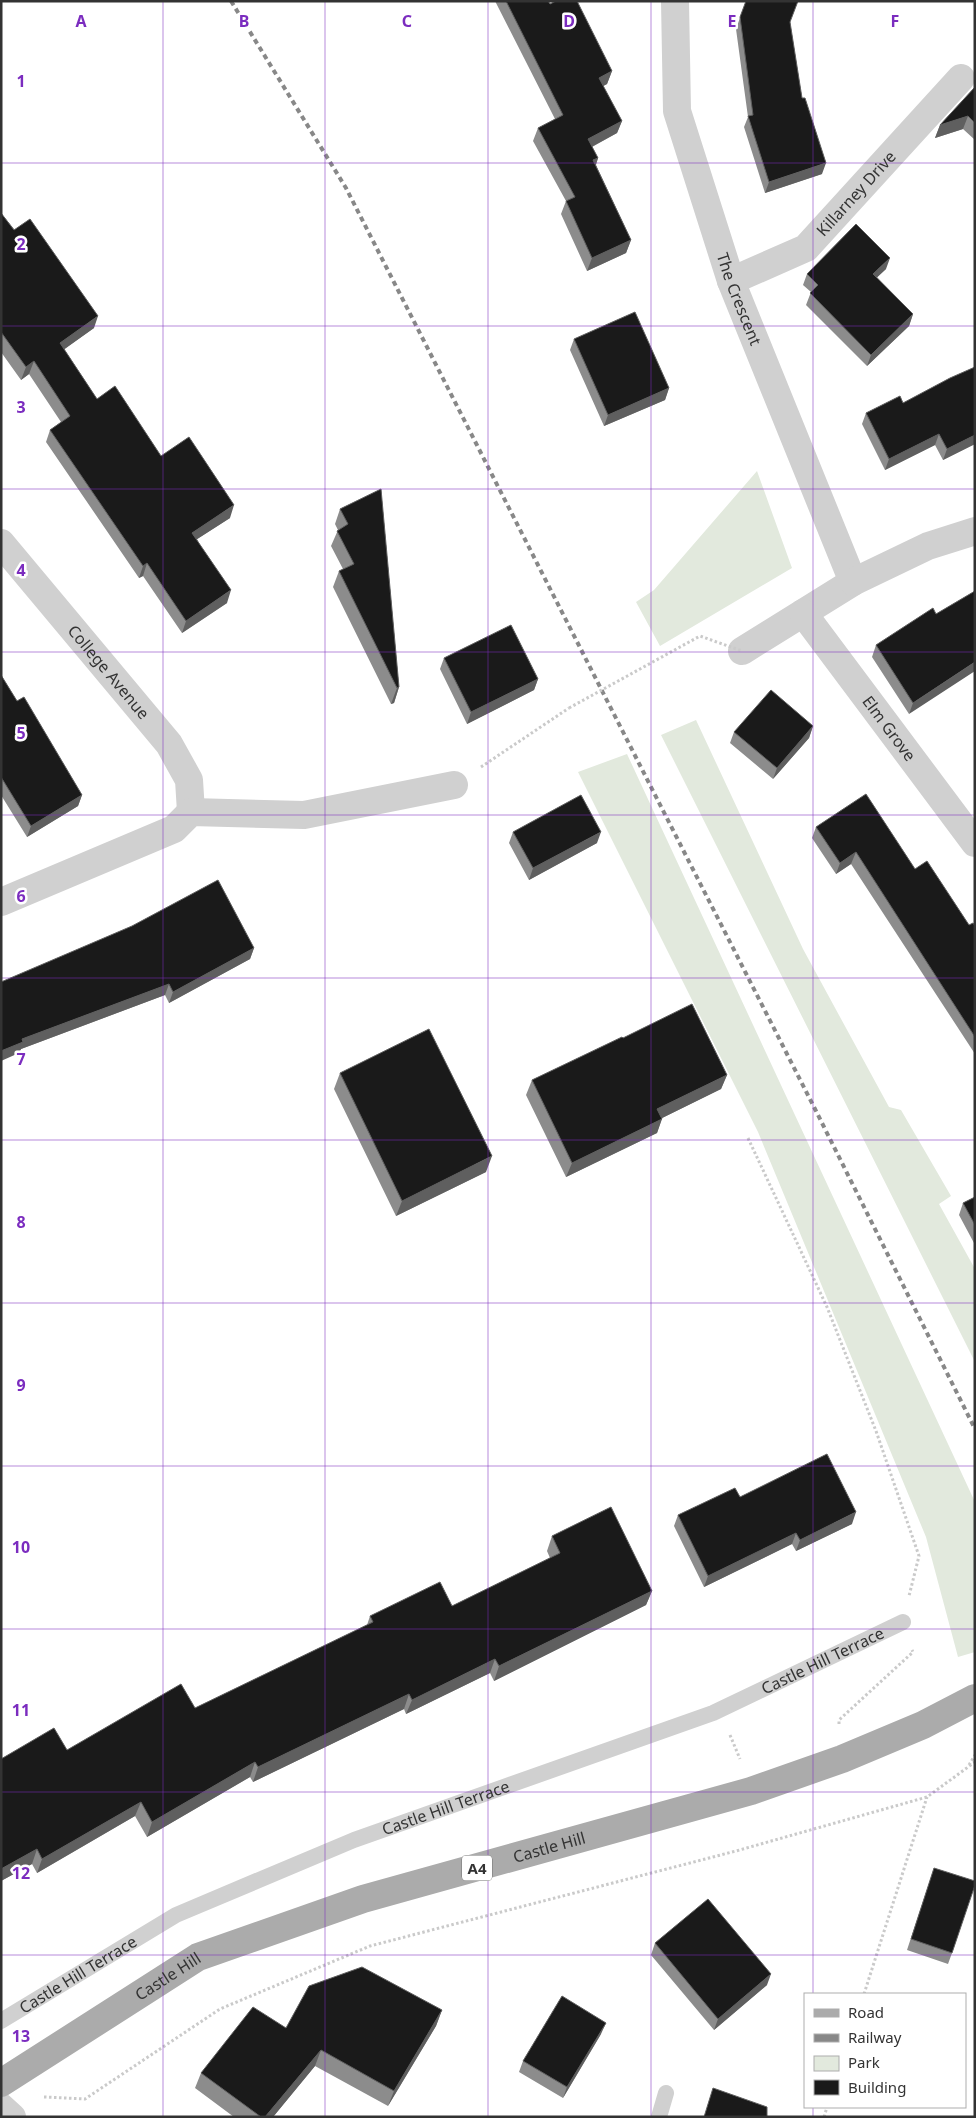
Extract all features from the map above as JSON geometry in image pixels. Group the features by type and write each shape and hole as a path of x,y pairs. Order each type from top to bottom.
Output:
{"main road":[{"name":"Castle Hill","path":"1,2084 198,1957 363,1899 751,1791 842,1759 923,1725 975,1698"}],"street":[{"name":"The Crescent","path":"675,1 677,111 731,281 854,582"},
{"name":"Killarney Drive","path":"731,281 806,248 961,78"},
{"path":"742,651 854,582 928,546 975,531"},
{"name":"College Avenue","path":"1,543 170,744 189,780 191,812"},
{"name":"Elm Grove","path":"803,613 975,843"},
{"path":"1,902 174,830 191,812 304,815 454,786"},
{"path":"1,2107 12,2117"}],"lane":[{"name":"Castle Hill Terrace","path":"1,2021 176,1915 354,1840 713,1713 903,1622"},
{"path":"659,2117 666,2093"}],"path":[{"path":"454,786 569,708 700,636 742,651"},
{"path":"748,1138 827,1307 876,1431 919,1556 903,1622 913,1652 839,1720 842,1759"},
{"path":"969,1766 975,1755"},
{"path":"38,2096 85,2099 220,2009 370,1946 736,1851 927,1797 975,1762"},
{"path":"864,1993 927,1797"}],"green space":[{"path":"757,471 792,568 660,646 636,602 654,590"},
{"path":"696,720 803,949 889,1107 901,1110 951,1196 939,1204 975,1269 975,1362 661,735"},
{"path":"627,754 975,1502 975,1652 958,1657 926,1537 758,1132 578,772"}],"building":[{"path":"506,1 548,1 550,4 556,1 577,1 612,71 599,78 622,121 588,139 598,158 593,160 631,240 592,258 566,201 575,197 538,128 563,115"},
{"path":"746,1 798,1 790,22 802,98 805,98 826,163 769,182 748,116 753,115 740,17"},
{"path":"975,87 975,123 968,116 940,125"},
{"path":"1,213 14,230 30,219 98,316 60,343 97,399 115,386 161,456 189,437 234,505 192,533 231,590 186,621 147,563 143,566 50,430 70,416 34,361 26,367 1,332"},
{"path":"856,224 890,258 873,274 913,314 871,355 810,293 818,285 807,274"},
{"path":"635,312 669,388 608,415 574,339"},
{"path":"975,367 975,435 947,449 939,434 889,459 866,413 900,396 903,403"},
{"path":"381,489 399,687 397,688 339,571 354,564 337,531 348,524 340,509"},
{"path":"975,591 975,662 913,703 876,645 933,608 936,614"},
{"path":"511,625 538,679 471,712 444,658"},
{"path":"1,675 17,701 24,697 82,795 31,826 1,777"},
{"path":"771,690 813,726 777,768 734,732"},
{"path":"866,794 915,869 927,861 969,925 973,923 975,926 975,1037 856,852 840,863 816,827"},
{"path":"581,795 601,832 533,868 513,832"},
{"path":"218,880 254,948 173,992 169,984 22,1039 23,1042 1,1051 1,982 132,926"},
{"path":"692,1004 727,1075 657,1109 662,1119 572,1163 532,1080"},
{"path":"429,1029 492,1156 402,1201 340,1073"},
{"path":"975,1197 975,1225 963,1203"},
{"path":"827,1454 856,1512 800,1540 796,1533 708,1576 678,1515 735,1488 740,1497"},
{"path":"611,1507 652,1591 499,1666 495,1659 412,1700 409,1694 258,1767 255,1762 152,1822 141,1802 42,1859 37,1849 1,1869 1,1759 54,1728 67,1750 181,1684 195,1708 373,1622 370,1616 440,1582 452,1606 560,1553 552,1536"},
{"path":"934,1868 975,1881 952,1953 911,1939"},
{"path":"708,1899 771,1974 718,2019 655,1943"},
{"path":"362,1967 442,2010 394,2091 321,2050 265,2117 261,2117 201,2073 253,2007 286,2028 309,1986"},
{"path":"562,1996 606,2023 567,2087 523,2061"},
{"path":"713,2088 767,2107 767,2117 704,2117"}],"railway":[{"path":"231,1 346,188 815,1109 975,1429"}]}
